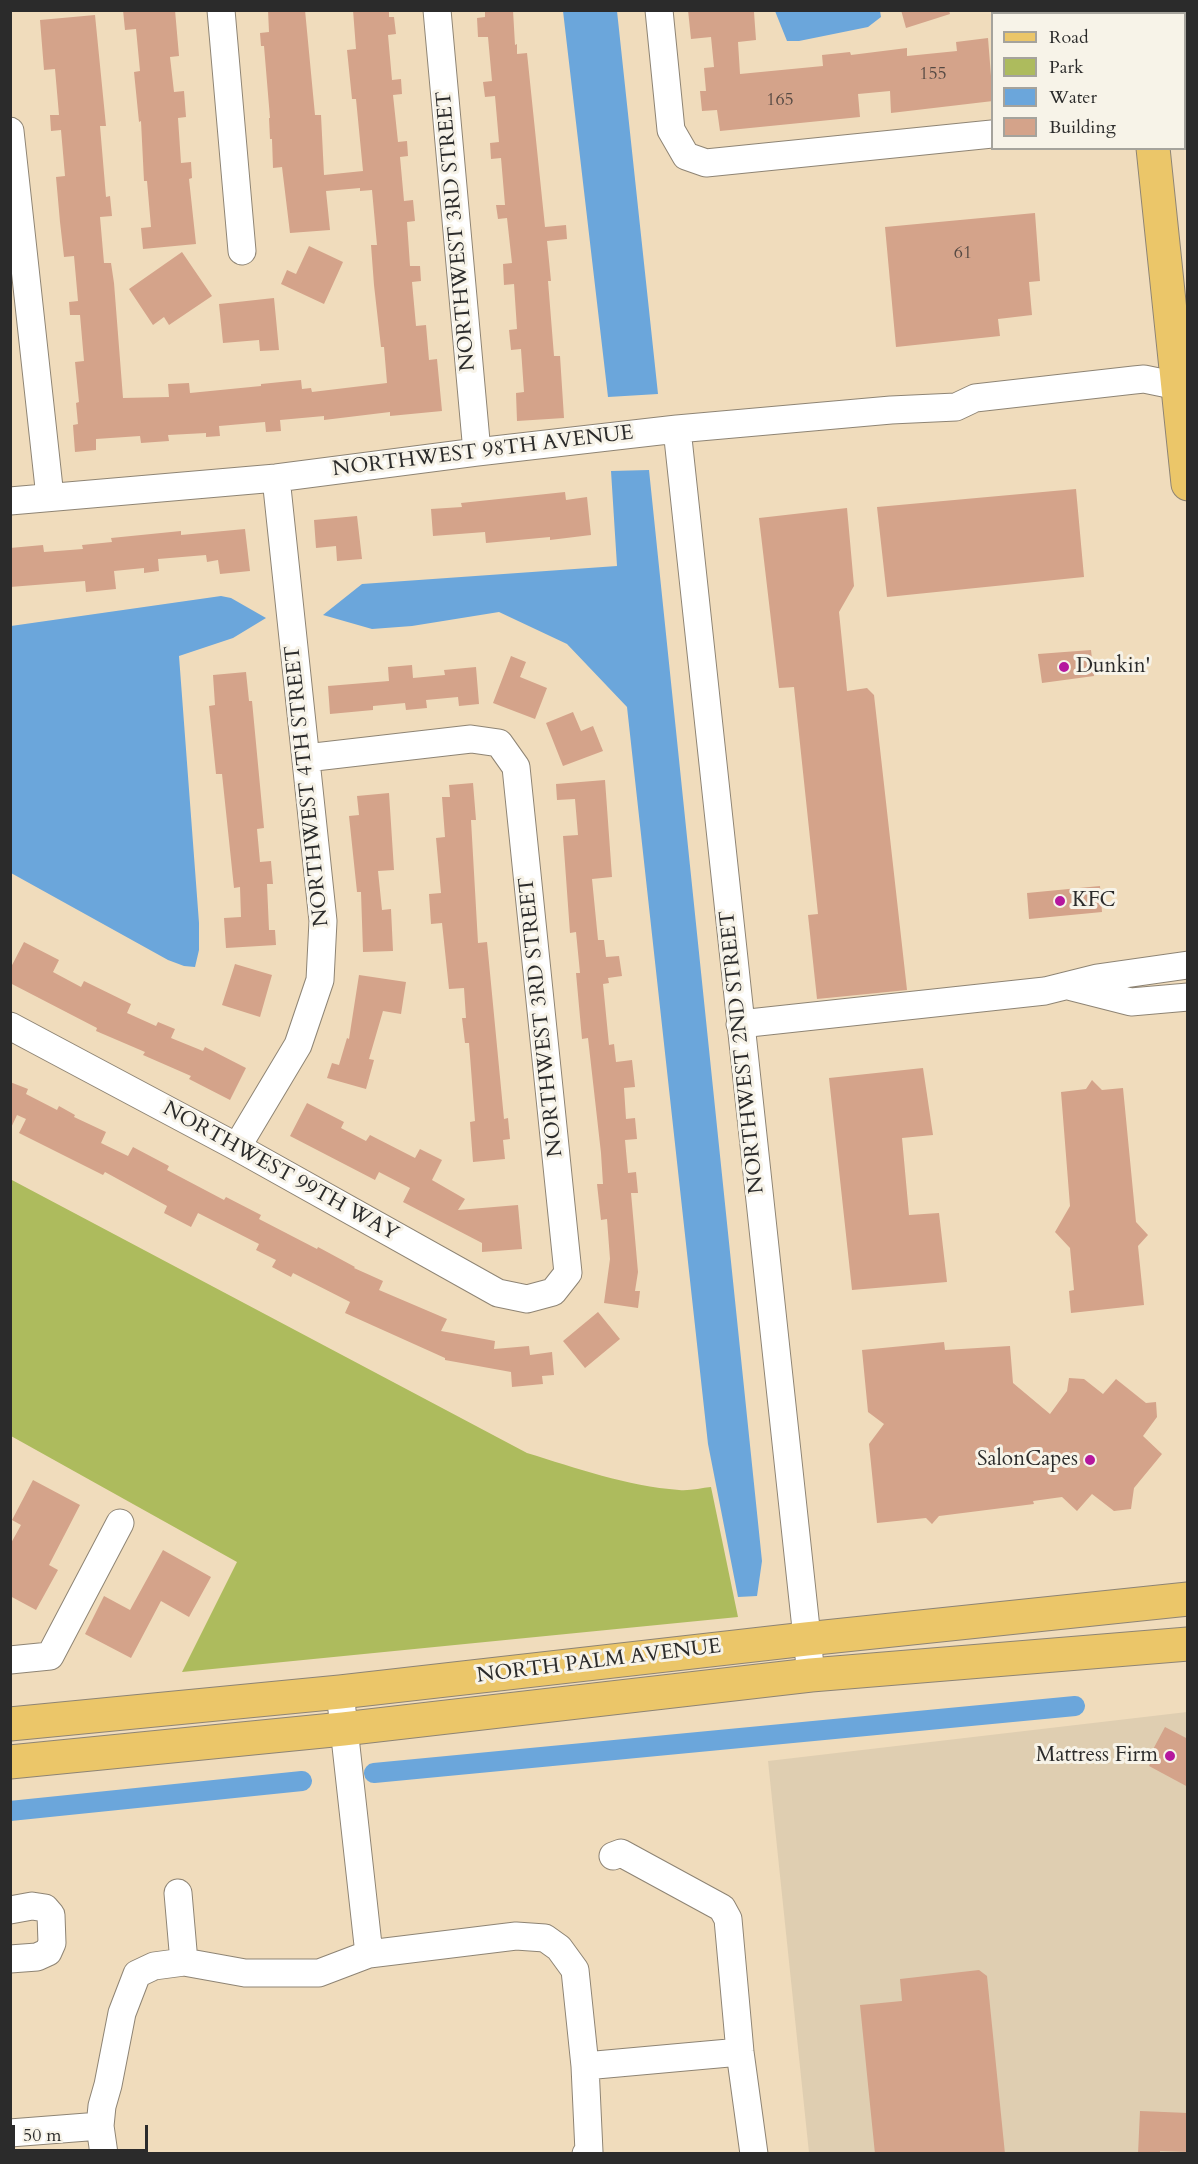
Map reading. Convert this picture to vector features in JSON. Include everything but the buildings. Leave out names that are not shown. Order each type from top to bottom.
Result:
[{"type":"main road","points":[[1153,150],[1182,395],[1188,484]]},
{"type":"main road","points":[[1154,150],[1178,218],[1188,299]]},
{"type":"main road","name":"NORTH PALM AVENUE","points":[[10,1724],[340,1692],[806,1639],[1188,1599]]},
{"type":"main road","name":"NORTH PALM AVENUE","points":[[10,1762],[344,1729],[811,1675],[1188,1644]]},
{"type":"street","points":[[221,10],[242,251]]},
{"type":"street","name":"NORTHWEST 3RD STREET","points":[[437,10],[477,452]]},
{"type":"street","points":[[658,10],[671,130],[686,156],[706,163],[991,134]]},
{"type":"street","points":[[10,131],[50,497]]},
{"type":"street","name":"NORTHWEST 98TH AVENUE","points":[[10,501],[276,478],[677,429],[891,410],[956,407],[975,398],[1144,379],[1182,395]]},
{"type":"street","name":"NORTHWEST 2ND STREET","points":[[677,429],[811,1675]]},
{"type":"street","name":"NORTHWEST 4TH STREET","points":[[237,1147],[298,1045],[320,980],[324,921],[276,478]]},
{"type":"street","name":"NORTHWEST 3RD STREET","points":[[306,758],[471,739],[499,743],[516,767],[568,1273],[553,1292]]},
{"type":"street","points":[[740,1024],[1045,991],[1097,978],[1188,965]]},
{"type":"street","points":[[1068,986],[1131,1002],[1188,997]]},
{"type":"street","name":"NORTHWEST 99TH WAY","points":[[10,1026],[237,1147],[498,1293],[527,1299],[553,1292]]},
{"type":"street","points":[[10,1660],[50,1656],[120,1523]]},
{"type":"street","points":[[340,1692],[369,1954]]},
{"type":"street","points":[[613,1856],[621,1853],[722,1908],[728,1919],[740,2052],[754,2154]]},
{"type":"street","points":[[178,1893],[184,1962]]},
{"type":"street","points":[[10,1910],[32,1906],[45,1908],[51,1915],[51,1943],[48,1952],[37,1958],[10,1959]]},
{"type":"street","points":[[104,2154],[100,2126],[122,2013],[137,1974],[154,1966],[184,1962],[245,1972],[319,1973],[369,1954],[516,1936],[545,1938],[560,1948],[575,1970],[585,2066],[587,2153]]},
{"type":"street","points":[[585,2066],[740,2052]]},
{"type":"street","points":[[10,2133],[100,2126]]},
{"type":"shaded area","points":[[1187,1712],[1187,2153],[809,2153],[768,1761]]},
{"type":"green space","points":[[10,1179],[527,1453],[640,1485],[683,1490],[711,1487],[738,1617],[182,1672],[237,1562],[11,1436]]},
{"type":"water","points":[[563,11],[617,11],[658,394],[608,397]]},
{"type":"water","points":[[775,11],[880,11],[881,17],[868,27],[799,41],[787,41]]},
{"type":"water","points":[[649,470],[762,1561],[757,1596],[738,1597],[708,1444],[627,707],[567,644],[499,612],[412,626],[372,629],[323,615],[362,584],[617,566],[611,471]]},
{"type":"water","points":[[221,596],[231,598],[266,618],[233,638],[179,656],[199,923],[199,950],[195,967],[168,960],[11,873],[11,626]]},
{"type":"waterway","points":[[374,1773],[1075,1706]]},
{"type":"waterway","points":[[10,1811],[302,1781]]},
{"type":"place","name":"Dunkin'","points":[[1064,667]]},
{"type":"place","name":"KFC","points":[[1060,901]]},
{"type":"place","name":"SalonCapes","points":[[1090,1460]]},
{"type":"place","name":"Mattress Firm","points":[[1170,1756]]}]
